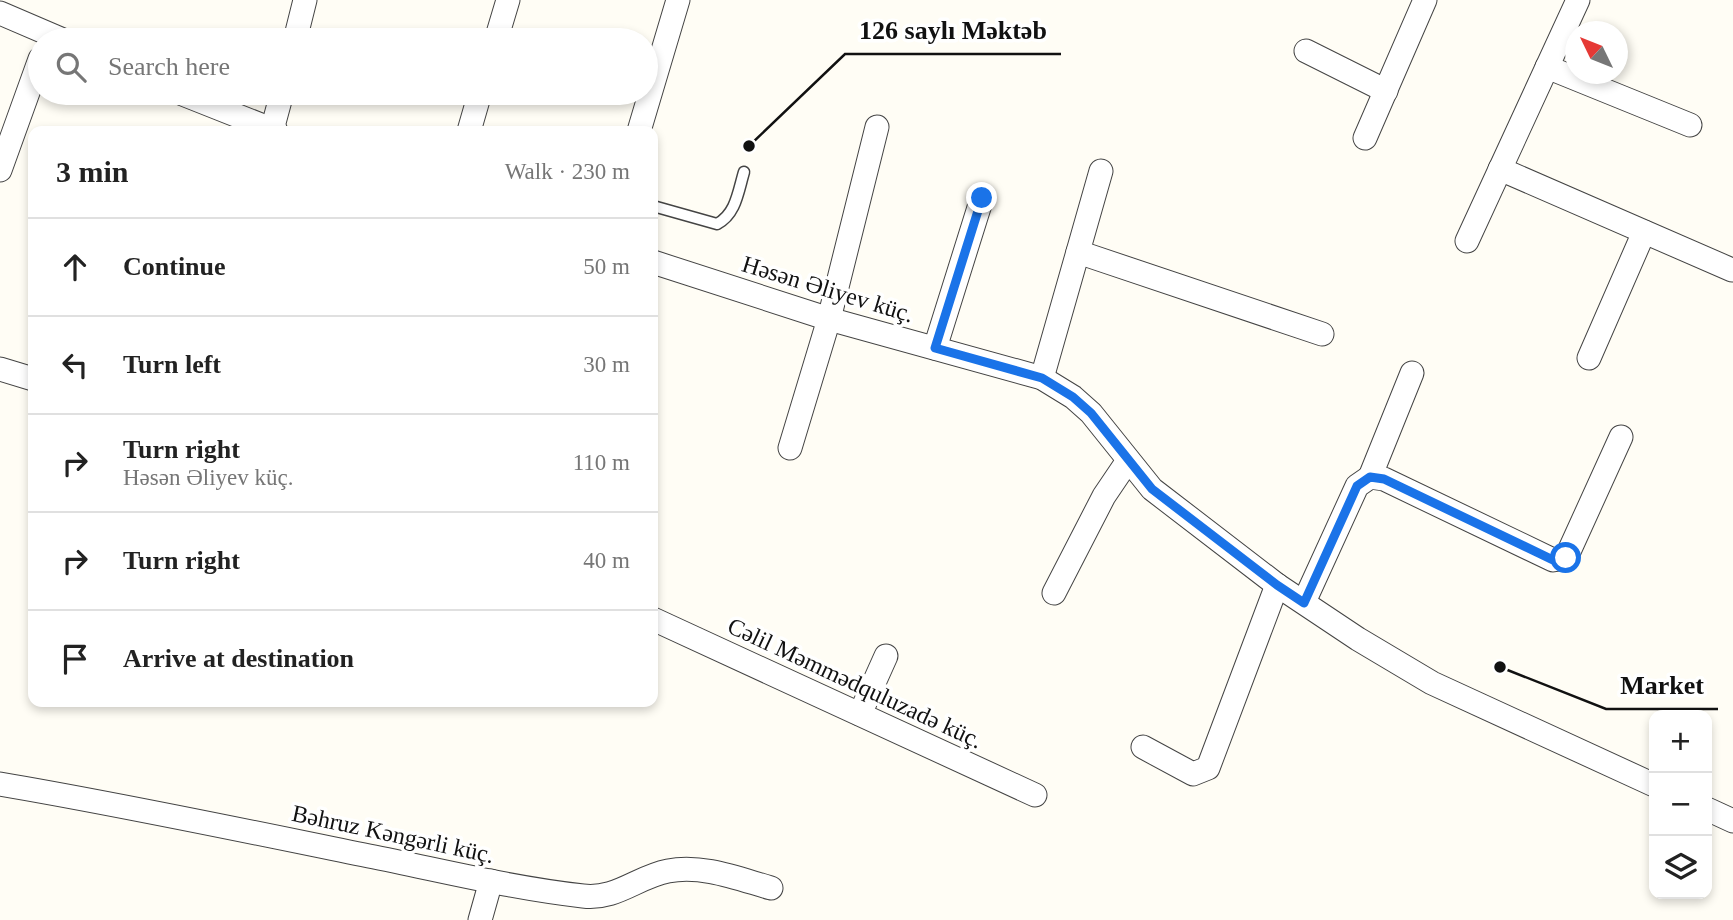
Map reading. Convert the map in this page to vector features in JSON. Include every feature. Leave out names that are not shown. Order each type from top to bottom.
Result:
[{"type":"street","points":[[298,28],[306,0]]},
{"type":"street","points":[[500,28],[508,0]]},
{"type":"street","points":[[658,67],[678,0]]},
{"type":"street","points":[[1365,138],[1425,0]]},
{"type":"street","points":[[1467,240],[1578,0]]},
{"type":"street","points":[[10,10],[38,28]]},
{"type":"street","points":[[1306,51],[1386,91]]},
{"type":"street","points":[[1547,67],[1690,125]]},
{"type":"street","points":[[0,170],[28,92]]},
{"type":"street","points":[[210,105],[262,126]]},
{"type":"street","points":[[275,126],[279,105]]},
{"type":"street","points":[[470,126],[477,105]]},
{"type":"street","points":[[640,126],[647,105]]},
{"type":"street","points":[[790,448],[829,319],[877,127]]},
{"type":"street","points":[[1500,169],[1732,270]]},
{"type":"street","points":[[1042,378],[1101,171]]},
{"type":"street","points":[[935,348],[982,198]]},
{"type":"street","points":[[1589,358],[1644,232]]},
{"type":"street","points":[[1078,251],[1322,334]]},
{"type":"street","name":"Həsən Əliyev küç.","points":[[658,264],[829,319],[1042,378],[1073,397],[1091,413],[1127,462],[1152,489],[1277,585],[1358,639],[1432,683],[1649,783]]},
{"type":"street","points":[[0,369],[28,377]]},
{"type":"street","points":[[1304,603],[1357,486],[1370,477],[1412,373]]},
{"type":"street","points":[[1370,477],[1384,479],[1553,560],[1566,558],[1621,437]]},
{"type":"street","points":[[1054,593],[1104,496],[1127,462]]},
{"type":"street","points":[[1143,747],[1193,774],[1208,768],[1277,585]]},
{"type":"street","name":"Cəlil Məmmədquluzadə küç.","points":[[658,622],[1035,795]]},
{"type":"street","points":[[860,714],[886,656]]},
{"type":"street","name":"Bəhruz Kəngərli küç.","points":[[0,784],[118,804],[491,881],[586,897],[613,895],[650,875],[671,870],[710,871],[771,888]]},
{"type":"street","points":[[1712,811],[1733,821]]},
{"type":"street","points":[[480,920],[491,881]]},
{"type":"lane","points":[[658,207],[717,224],[727,218],[733,208],[744,172]]},
{"type":"place","name":"126 saylı Məktəb","points":[[749,146]]},
{"type":"place","name":"Market","points":[[1500,667]]},
{"type":"route","points":[[982,198],[935,348],[1042,378],[1073,397],[1091,413],[1127,462],[1152,489],[1304,603],[1357,486],[1370,477],[1384,479],[1553,560],[1566,558]]}]
